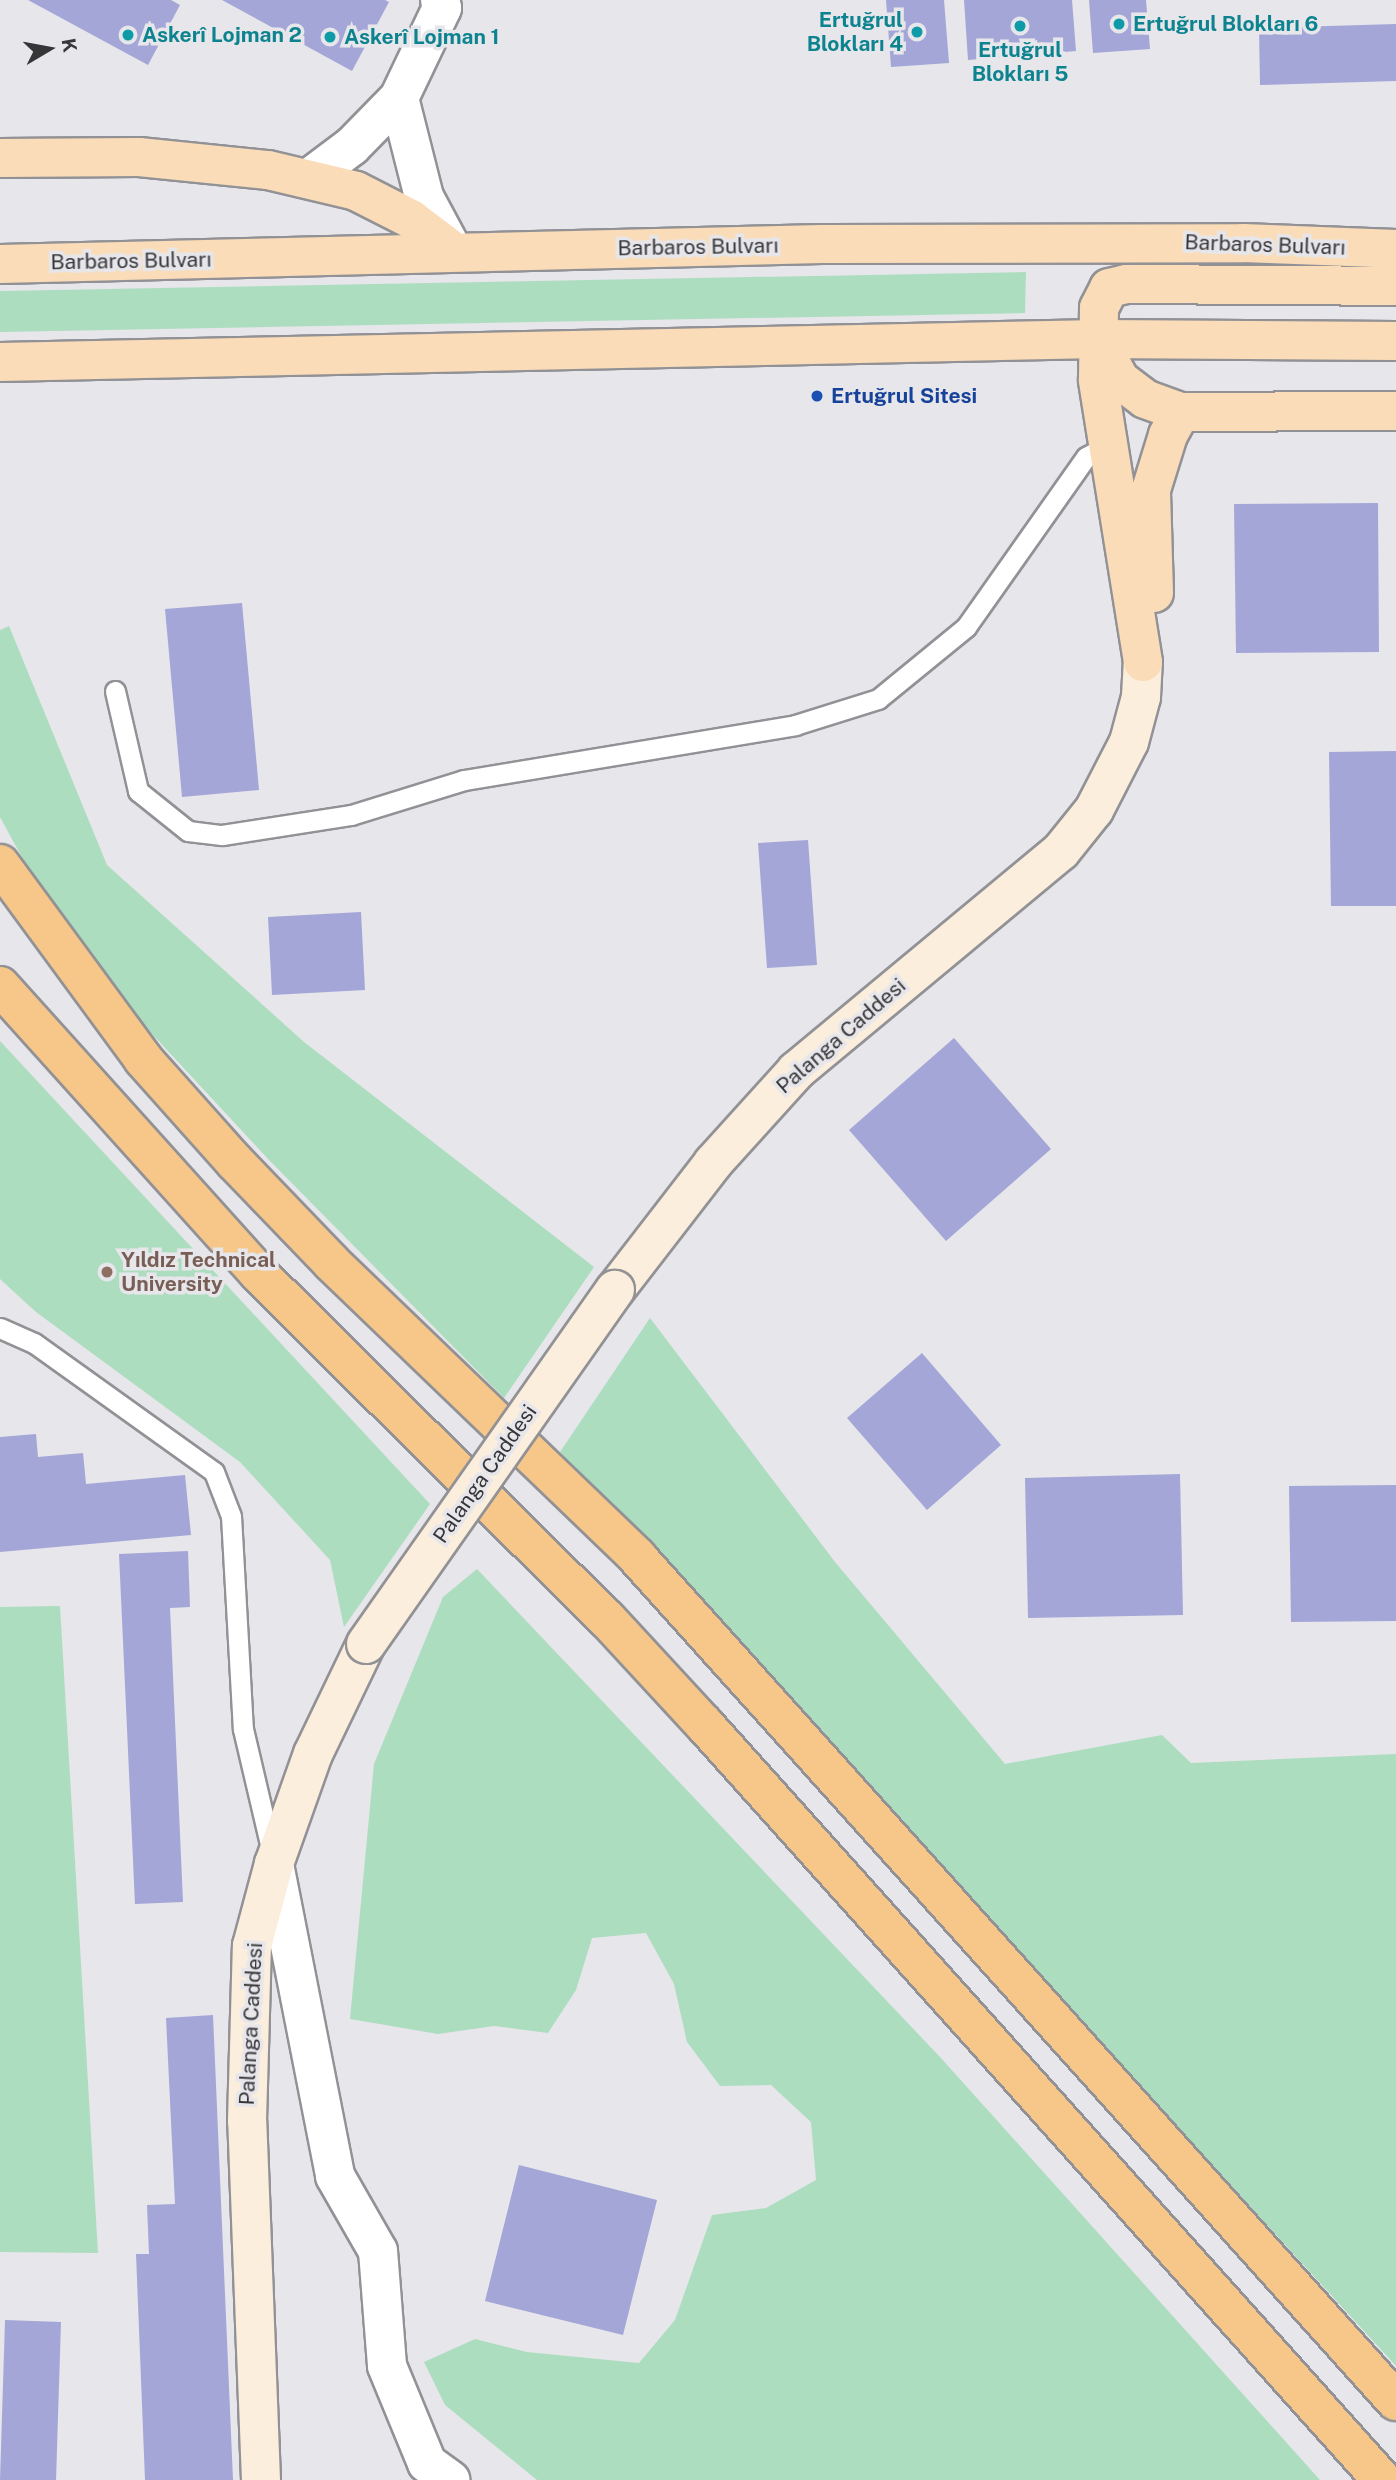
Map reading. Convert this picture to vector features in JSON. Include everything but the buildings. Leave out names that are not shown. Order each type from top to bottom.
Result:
[{"type":"highway","points":[[0,864],[143,1059],[234,1161],[332,1263],[636,1557],[1396,2401]]},
{"type":"highway","points":[[0,986],[259,1274],[607,1619],[1376,2473]]},
{"type":"main road","points":[[0,158],[192,160],[308,179],[356,191],[411,219],[453,251]]},
{"type":"main road","name":"Barbaros Bulvarı","points":[[0,264],[453,251],[1046,242],[1396,249]]},
{"type":"main road","points":[[1143,662],[1105,447],[1098,380],[1099,308],[1109,288],[1126,284],[1396,286]]},
{"type":"main road","points":[[1098,339],[1120,380],[1144,399],[1181,412],[1396,411]]},
{"type":"main road","points":[[0,362],[1098,339],[1396,341]]},
{"type":"main road","points":[[1143,662],[1154,613],[1151,490],[1168,435],[1181,412]]},
{"type":"main road","name":"Palanga Caddesi","points":[[261,2480],[247,2121],[252,1946],[274,1864],[332,1708],[366,1644],[615,1290],[713,1163],[796,1071],[1061,850],[1094,810],[1129,742],[1141,697],[1143,662]]},
{"type":"street","points":[[308,179],[352,146],[399,98],[442,8],[440,0]]},
{"type":"street","points":[[399,98],[424,197],[453,251]]},
{"type":"street","points":[[274,1864],[335,2176],[378,2251],[387,2366],[427,2463],[450,2480]]},
{"type":"lane","points":[[115,691],[138,791],[188,831],[222,835],[351,815],[464,780],[794,725],[878,699],[966,627],[1086,457],[1105,447]]},
{"type":"lane","points":[[0,1328],[34,1343],[214,1472],[231,1516],[243,1729],[274,1864]]},
{"type":"green space","points":[[1026,272],[1025,313],[0,332],[0,291]]},
{"type":"green space","points":[[9,626],[107,865],[304,1042],[594,1267],[504,1398],[269,1160],[141,1022],[25,863],[0,817],[0,630]]},
{"type":"green space","points":[[0,1041],[430,1504],[344,1627],[330,1560],[240,1462],[36,1312],[0,1279]]},
{"type":"green space","points":[[650,1318],[835,1562],[1005,1764],[1162,1735],[1191,1763],[1396,1754],[1396,2366],[560,1452]]},
{"type":"green space","points":[[477,1569],[940,2057],[1320,2480],[537,2480],[445,2405],[424,2362],[475,2339],[527,2352],[639,2363],[675,2320],[712,2215],[766,2208],[816,2180],[811,2122],[771,2085],[720,2086],[687,2042],[674,1984],[646,1933],[592,1938],[576,1990],[548,2033],[494,2026],[438,2034],[350,2019],[374,1764],[443,1597]]},
{"type":"green space","points":[[60,1606],[98,2253],[0,2252],[0,1607]]},
{"type":"place","name":"Ertuğrul Blokları 6","points":[[1119,24]]},
{"type":"place","name":"Ertuğrul Blokları 5","points":[[1020,26]]},
{"type":"place","name":"Ertuğrul Blokları 4","points":[[917,32]]},
{"type":"place","name":"Askerî Lojman 2","points":[[128,35]]},
{"type":"place","name":"Askerî Lojman 1","points":[[330,37]]},
{"type":"place","name":"Ertuğrul Sitesi","points":[[817,396]]},
{"type":"place","name":"Yıldız Technical University","points":[[107,1272]]}]
